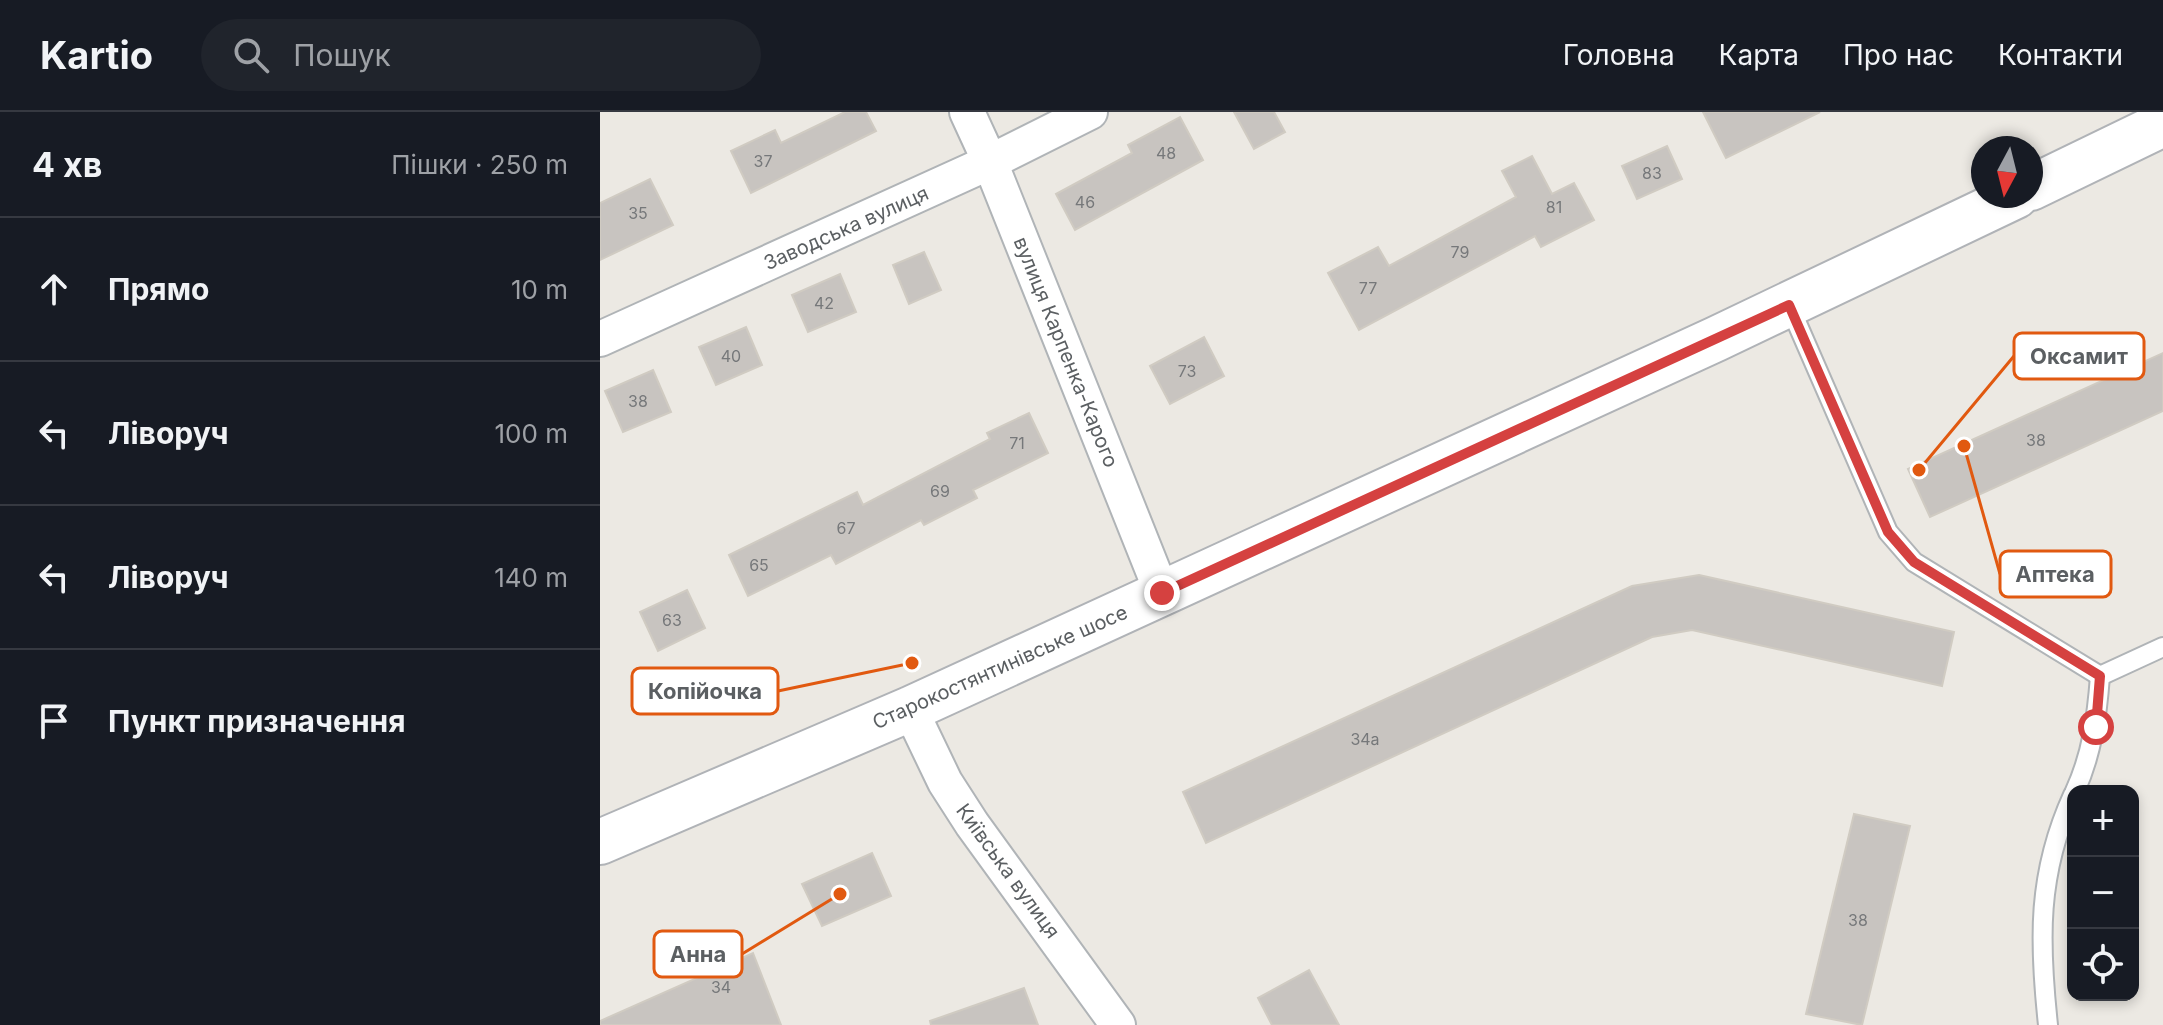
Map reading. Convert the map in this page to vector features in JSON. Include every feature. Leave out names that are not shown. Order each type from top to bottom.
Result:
[{"type":"main road","points":[[2043,182],[2163,124]]},
{"type":"main road","name":"Старокостянтинівське шосе","points":[[600,842],[910,709],[1789,305],[1991,208]]},
{"type":"street","name":"вулиця Карпенка-Карого","points":[[967,112],[990,162],[1162,593]]},
{"type":"street","name":"Заводська вулиця","points":[[600,339],[990,162],[1090,112]]},
{"type":"street","name":"Київська вулиця","points":[[910,709],[945,782],[972,824],[1118,1025]]},
{"type":"lane","points":[[1789,305],[1888,532],[1914,562],[2100,676]]},
{"type":"lane","points":[[2100,676],[2163,647]]},
{"type":"lane","points":[[2078,785],[2096,727],[2100,676]]},
{"type":"lane","points":[[2048,1025],[2041,921],[2047,869],[2067,809]]},
{"type":"building","points":[[845,112],[866,112],[876,131],[751,193],[731,151],[775,130],[781,143]]},
{"type":"building","points":[[1234,112],[1274,112],[1285,132],[1254,149]]},
{"type":"building","points":[[1703,112],[1820,112],[1726,158]]},
{"type":"building","points":[[1180,117],[1203,160],[1075,230],[1056,194],[1132,153],[1128,145]]},
{"type":"building","points":[[1667,146],[1682,179],[1637,199],[1622,166]]},
{"type":"building","points":[[1532,156],[1552,194],[1574,183],[1594,220],[1541,247],[1535,236],[1359,330],[1328,273],[1378,247],[1389,266],[1516,197],[1502,171]]},
{"type":"building","points":[[650,179],[673,225],[600,260],[600,203]]},
{"type":"building","points":[[924,252],[941,290],[909,304],[893,265]]},
{"type":"building","points":[[840,274],[856,312],[808,332],[792,295]]},
{"type":"building","points":[[746,327],[762,365],[716,385],[699,347]]},
{"type":"building","points":[[1204,337],[1224,376],[1170,404],[1150,366]]},
{"type":"building","points":[[2163,353],[2163,411],[1930,517],[1908,469]]},
{"type":"building","points":[[653,370],[671,412],[623,432],[605,391]]},
{"type":"building","points":[[1029,413],[1048,453],[973,490],[977,498],[924,525],[921,520],[836,564],[831,555],[748,596],[729,555],[857,492],[863,505],[990,439],[987,433]]},
{"type":"building","points":[[1699,575],[1954,632],[1942,686],[1692,630],[1652,637],[1206,843],[1183,792],[1632,586]]},
{"type":"building","points":[[687,590],[705,628],[658,651],[640,612]]},
{"type":"building","points":[[1854,814],[1910,826],[1862,1025],[1806,1014]]},
{"type":"building","points":[[872,853],[891,896],[822,926],[802,884]]},
{"type":"building","points":[[753,953],[781,1025],[600,1025],[600,1021]]},
{"type":"building","points":[[1309,970],[1339,1025],[1272,1025],[1258,998]]},
{"type":"building","points":[[1024,988],[1038,1025],[931,1025],[930,1021]]},
{"type":"place","name":"Аптека","points":[[1964,446]]},
{"type":"place","name":"Оксамит","points":[[1919,470]]},
{"type":"place","name":"Копійочка","points":[[912,663]]},
{"type":"place","name":"Анна","points":[[840,894]]},
{"type":"route","points":[[1162,593],[1789,305],[1888,532],[1914,562],[2100,676],[2096,727]]}]
